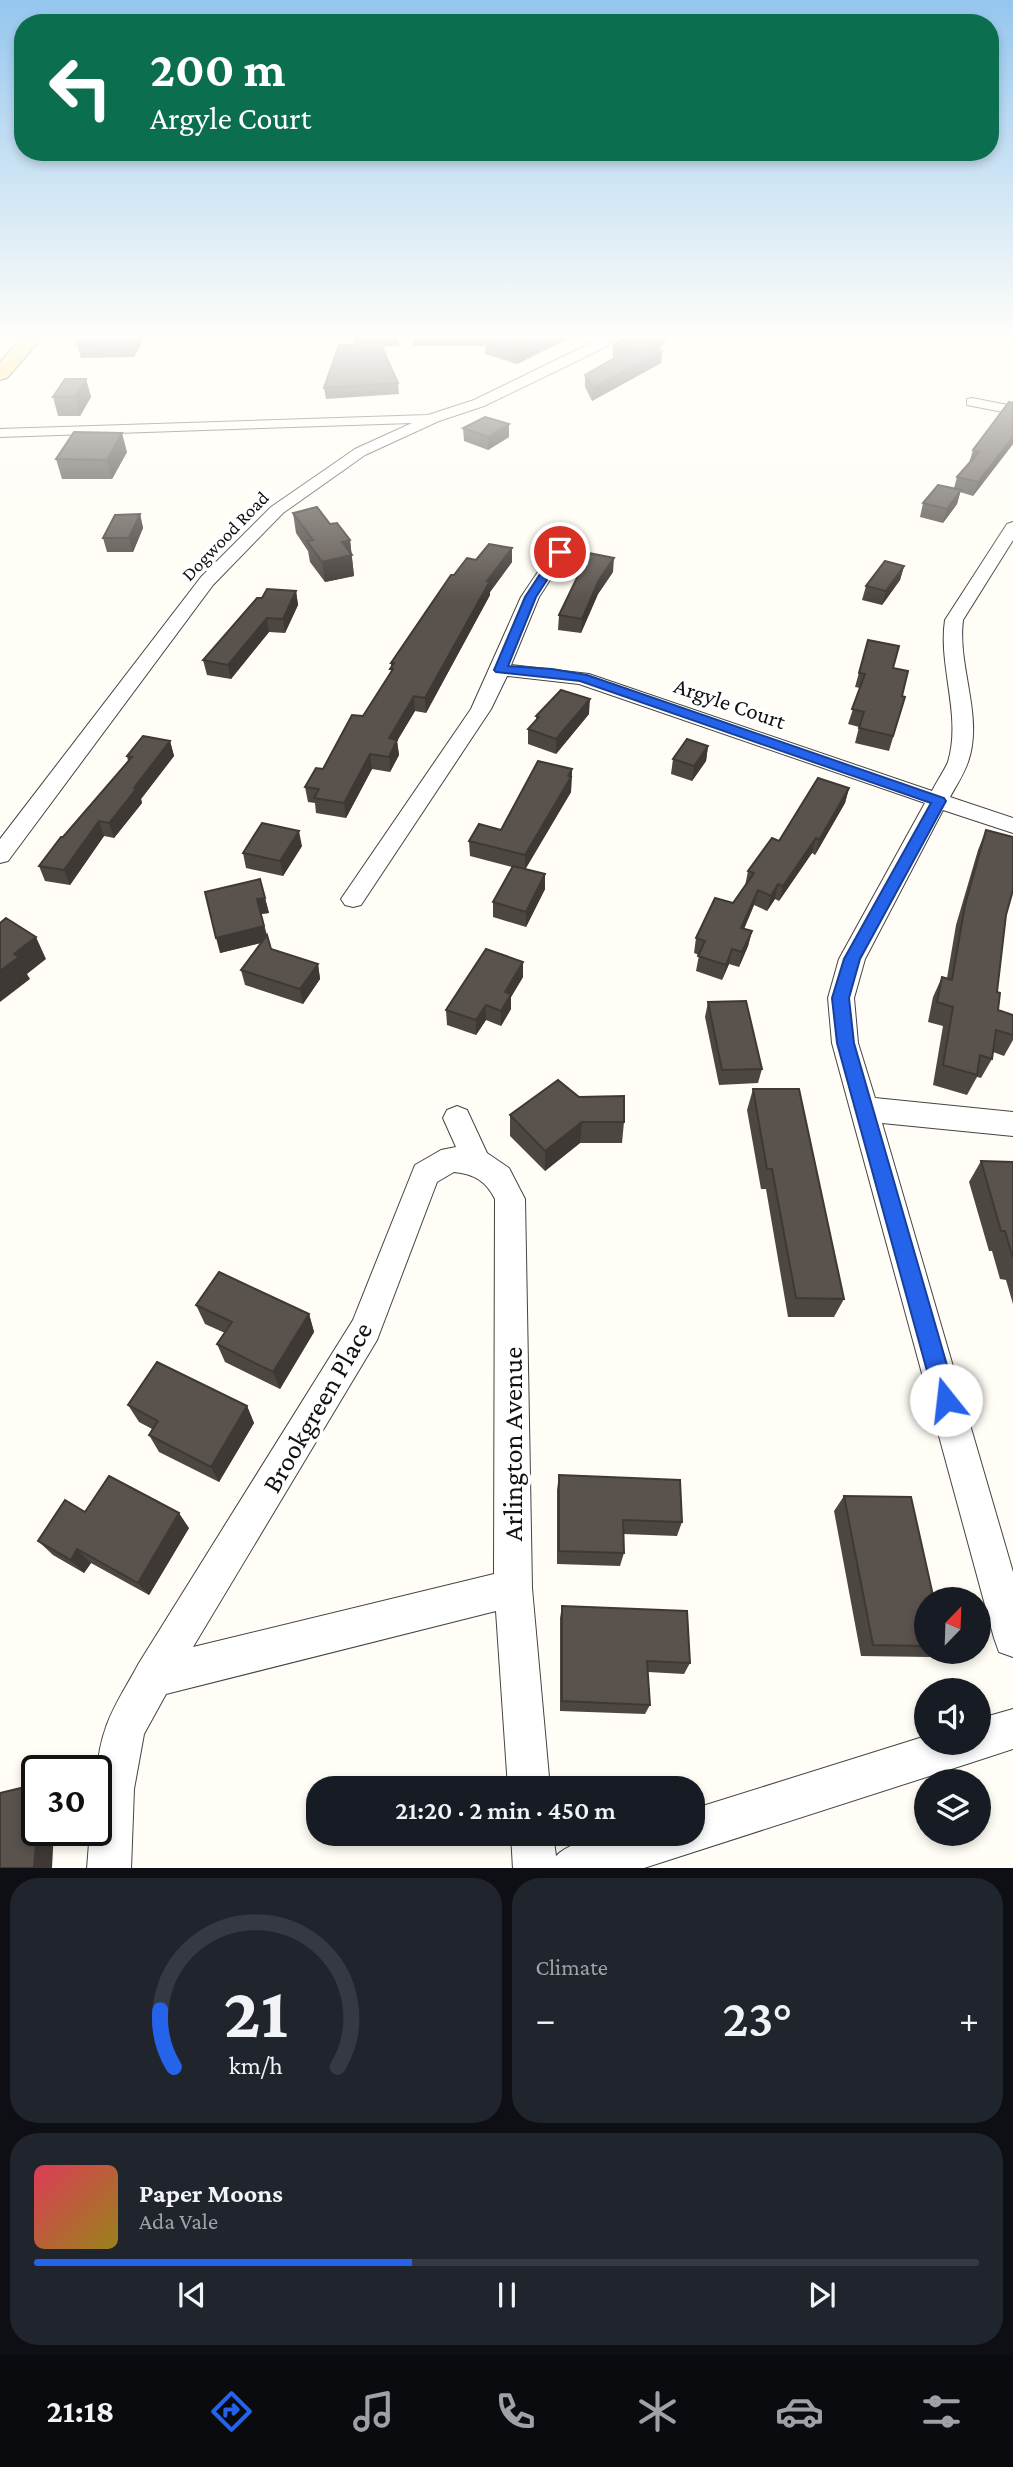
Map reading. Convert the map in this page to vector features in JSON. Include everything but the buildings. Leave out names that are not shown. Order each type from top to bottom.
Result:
[{"type":"street","points":[[0,433],[216,425]]},
{"type":"street","points":[[320,425],[335,428],[350,436],[356,442],[355,456]]},
{"type":"street","name":"Dogwood Road","points":[[0,855],[207,581],[277,510],[355,456],[419,425]]},
{"type":"street","points":[[1013,527],[954,620],[952,635],[963,722],[958,762],[852,959],[841,998],[845,1043],[1013,1638]]},
{"type":"street","points":[[352,899],[481,709],[530,597],[560,552]]},
{"type":"street","name":"Argyle Court","points":[[500,670],[582,678],[1013,826]]},
{"type":"street","points":[[864,1109],[1013,1124]]},
{"type":"street","name":"Arlington Avenue","points":[[457,1118],[477,1162],[499,1177],[510,1199],[513,1588],[527,1776]]},
{"type":"street","name":"Brookgreen Place","points":[[110,1868],[113,1789],[125,1729],[153,1677],[366,1329],[425,1174],[451,1158],[477,1162]]},
{"type":"street","points":[[153,1677],[513,1588]]},
{"type":"street","points":[[991,1736],[1013,1729]]},
{"type":"street","points":[[705,1826],[932,1755]]},
{"type":"street","points":[[533,1846],[535,1868]]},
{"type":"street","points":[[572,1868],[643,1846]]},
{"type":"route","points":[[560,552],[530,597],[500,670],[582,678],[939,801],[852,959],[841,998],[845,1043],[946,1400]]}]
